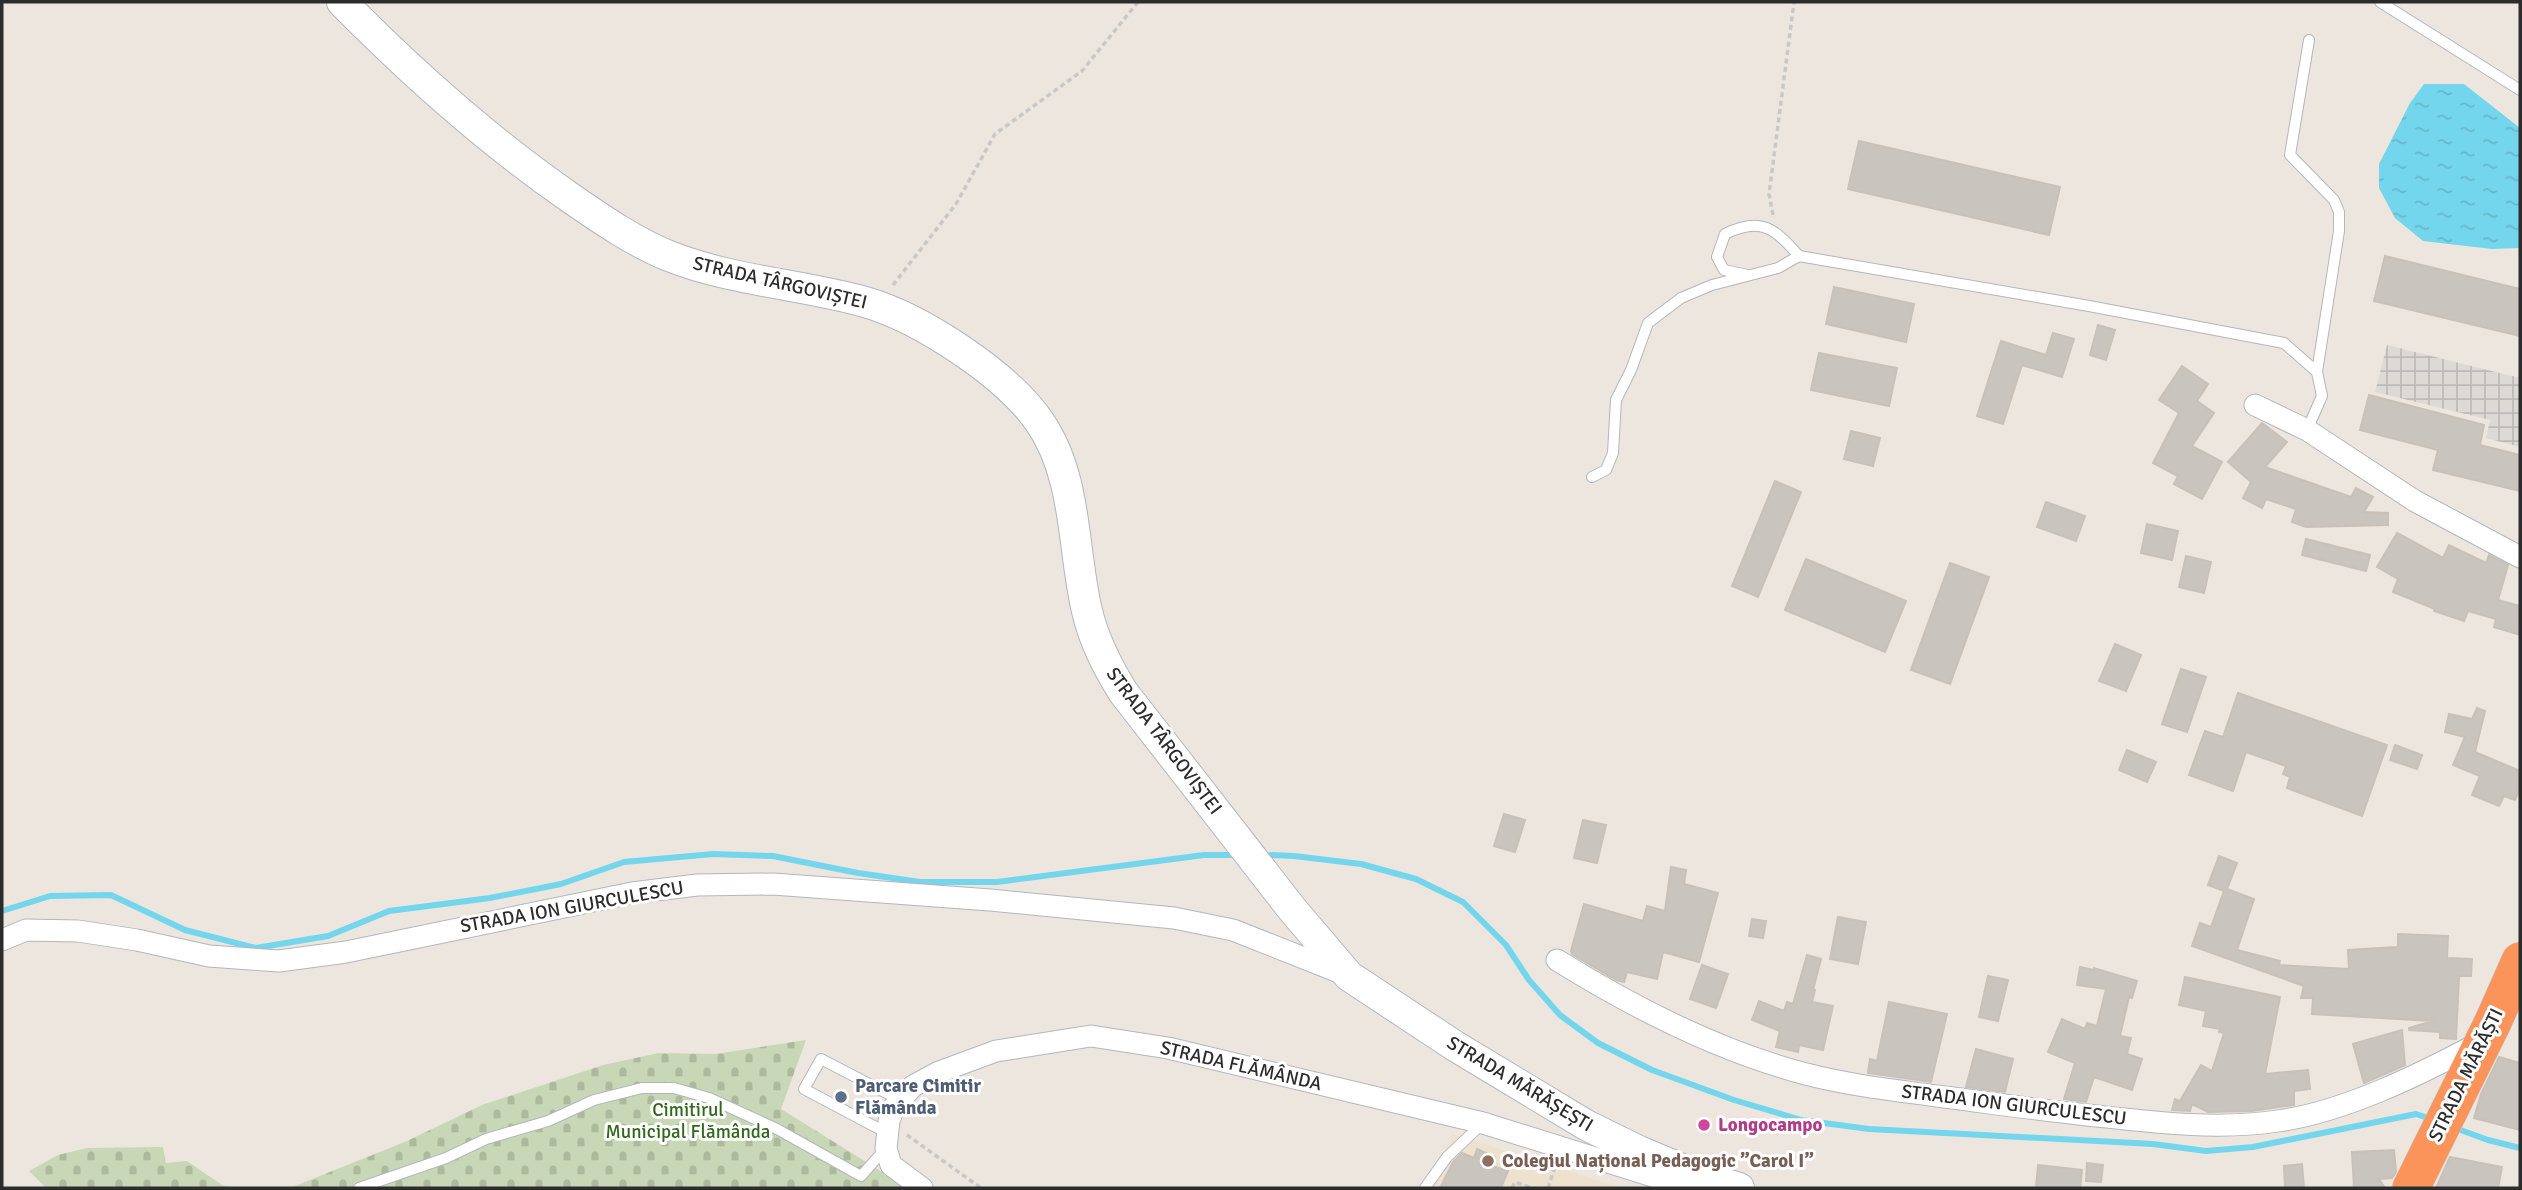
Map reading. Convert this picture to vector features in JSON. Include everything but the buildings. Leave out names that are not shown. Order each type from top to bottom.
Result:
[{"type":"highway","name":"STRADA MĂRĂȘTI","points":[[2411,1188],[2493,1023],[2520,961]]},
{"type":"main road","name":"STRADA TÂRGOVIȘTEI","points":[[342,2],[460,114],[532,171],[602,219],[667,256],[719,272],[877,306],[916,322],[971,357],[1002,381],[1039,421],[1055,452],[1070,499],[1086,610],[1101,656],[1123,692],[1292,909],[1349,976]]},
{"type":"main road","name":"STRADA MĂRĂȘEȘTI","points":[[1349,976],[1455,1046],[1586,1125],[1664,1162],[1739,1188]]},
{"type":"street","points":[[2255,405],[2307,430],[2415,501],[2520,557]]},
{"type":"street","name":"STRADA ION GIURCULESCU","points":[[2,940],[26,930],[78,931],[137,940],[209,956],[279,961],[346,952],[632,893],[697,885],[773,884],[990,900],[1174,918],[1233,930],[1349,976]]},
{"type":"street","name":"STRADA ION GIURCULESCU","points":[[1557,960],[1609,992],[1654,1015],[1754,1057],[1807,1074],[1897,1090],[2051,1111],[2190,1125],[2279,1121],[2342,1106],[2458,1055],[2482,1041]]},
{"type":"street","name":"STRADA FLĂMÂNDA","points":[[887,1134],[900,1100],[913,1086],[939,1072],[996,1051],[1091,1036],[1168,1048],[1483,1123],[1691,1188]]},
{"type":"street","points":[[887,1134],[891,1165],[922,1188]]},
{"type":"lane","points":[[2381,2],[2520,90]]},
{"type":"lane","points":[[2307,430],[2322,396],[2318,372],[2339,231],[2339,212],[2334,200],[2290,155],[2309,40]]},
{"type":"lane","points":[[1751,276],[1724,270],[1717,257],[1725,234],[1737,228],[1758,226],[1776,231],[1799,256],[2284,343],[2318,372]]},
{"type":"lane","points":[[1592,477],[1606,470],[1613,453],[1616,400],[1648,323],[1681,298],[1712,285],[1778,268],[1799,256]]},
{"type":"lane","points":[[359,1188],[446,1157],[486,1139],[548,1121],[594,1100],[642,1088],[674,1088],[709,1098],[777,1129],[861,1177],[887,1134],[804,1089],[821,1059],[900,1100]]},
{"type":"lane","points":[[1425,1188],[1447,1157],[1483,1123]]},
{"type":"path","points":[[877,306],[956,204],[995,134],[1082,71],[1138,2]]},
{"type":"path","points":[[1776,231],[1769,194],[1794,2]]},
{"type":"path","points":[[887,1134],[981,1188]]},
{"type":"path","points":[[1512,1188],[1515,1182],[1532,1188]]},
{"type":"shaded area","points":[[2387,345],[2520,378],[2520,447],[2486,438],[2490,420],[2375,392]]},
{"type":"shaded area","name":"Colegiul Național Pedagogic ”Carol I”","points":[[1453,1134],[1622,1188],[1423,1188]]},
{"type":"green space","name":"Cimitirul Municipal Flămânda","points":[[806,1040],[781,1109],[908,1188],[290,1188],[407,1141],[482,1105],[603,1065],[659,1053],[715,1054]]},
{"type":"green space","points":[[163,1147],[166,1163],[187,1161],[222,1185],[234,1188],[46,1188],[29,1171],[58,1155],[87,1148]]},
{"type":"water","points":[[2424,84],[2464,84],[2520,128],[2520,248],[2492,249],[2423,241],[2395,218],[2379,188],[2379,164],[2410,103]]},
{"type":"waterway","points":[[2,911],[50,896],[111,895],[185,930],[256,948],[328,936],[389,911],[490,898],[561,884],[624,862],[713,854],[773,856],[920,882],[997,882],[1204,855],[1230,855]]},
{"type":"waterway","points":[[1271,855],[1361,864],[1416,879],[1463,902],[1506,945],[1529,980],[1560,1015],[1598,1043],[1652,1070],[1734,1100],[1801,1120],[1869,1129],[2153,1144],[2206,1151],[2253,1147],[2416,1114],[2431,1119]]},
{"type":"waterway","points":[[2455,1128],[2520,1148]]},
{"type":"place","name":"Parcare Cimitir Flămânda","points":[[841,1097]]},
{"type":"place","name":"Longocampo","points":[[1704,1125]]},
{"type":"place","name":"Colegiul Național Pedagogic ”Carol I”","points":[[1488,1161]]}]
